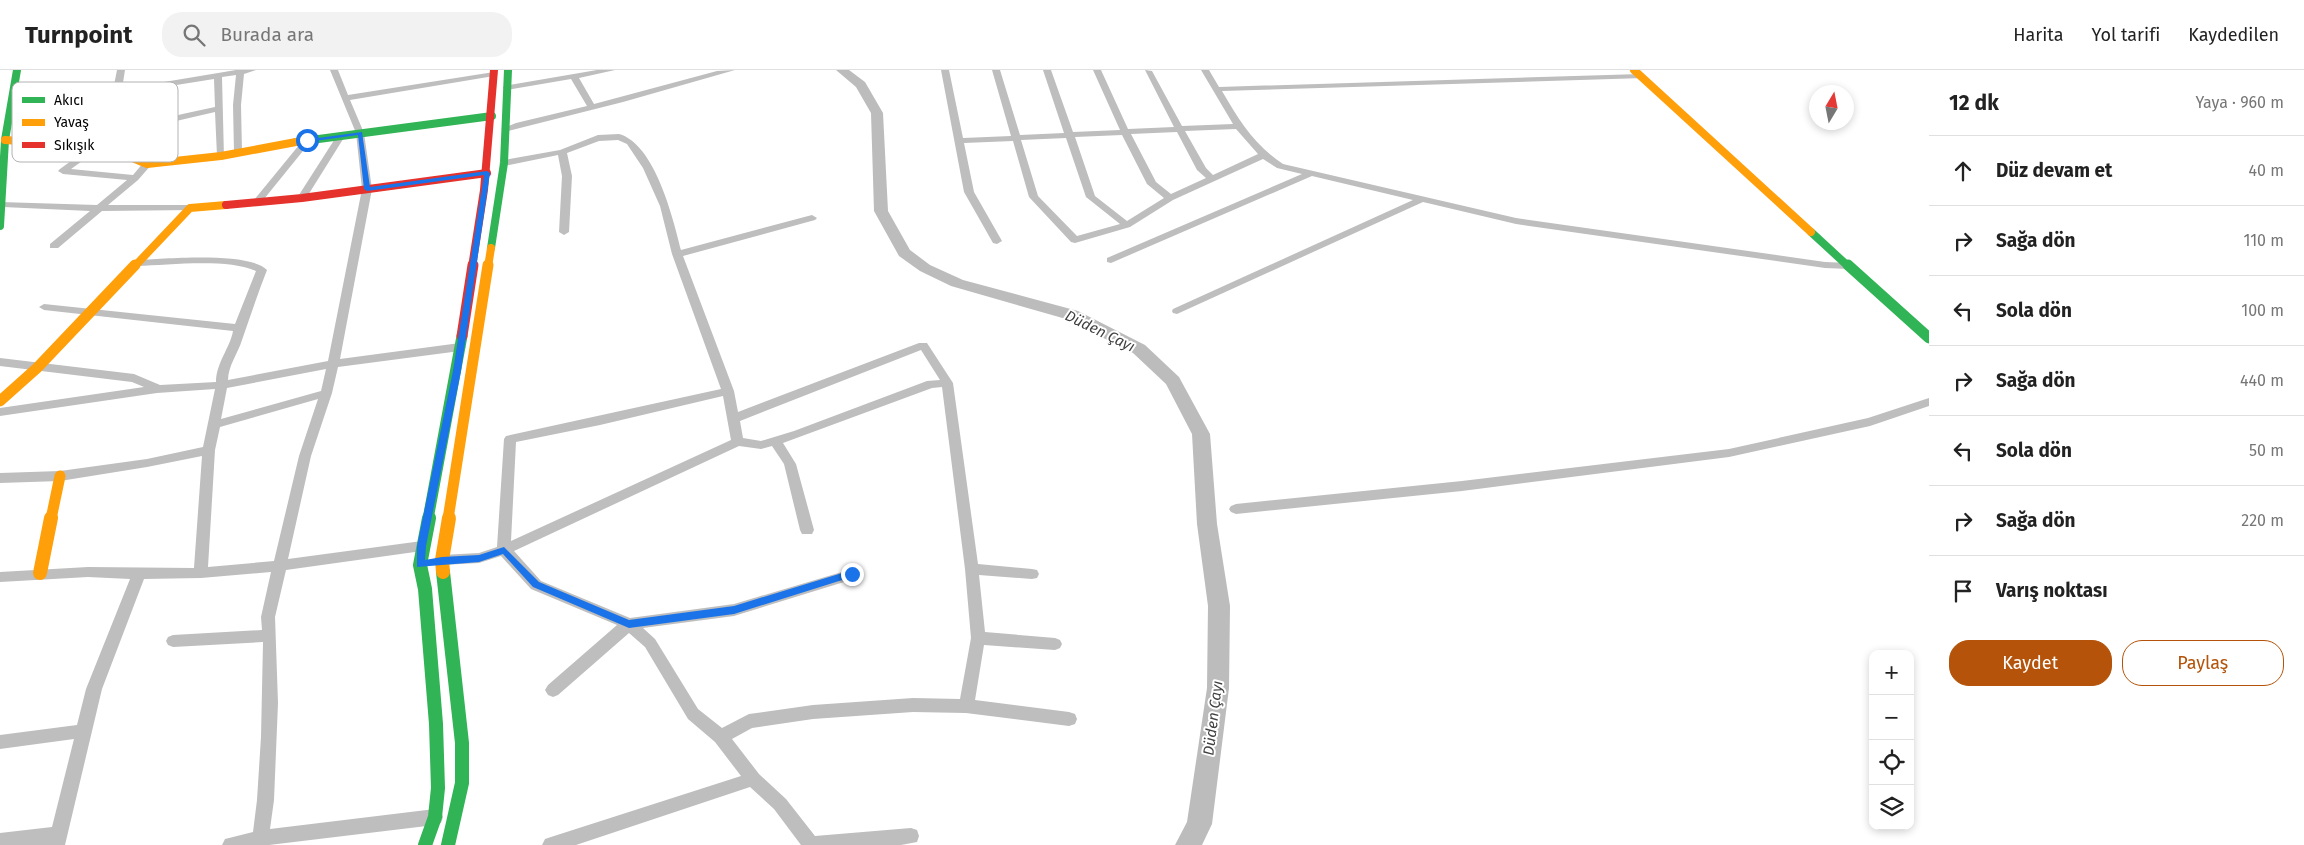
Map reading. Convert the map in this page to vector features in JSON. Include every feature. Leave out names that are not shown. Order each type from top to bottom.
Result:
[{"type":"street","points":[[178,82],[252,70]]},
{"type":"street","points":[[259,842],[264,824],[270,636],[268,617],[278,566],[305,456],[326,393],[333,364],[367,189],[360,133],[334,70]]},
{"type":"street","points":[[448,845],[462,783],[462,743],[442,560],[504,163],[508,70]]},
{"type":"street","points":[[493,90],[611,70]]},
{"type":"street","points":[[685,70],[693,78]]},
{"type":"street","points":[[505,129],[543,117],[731,70]]},
{"type":"street","points":[[945,70],[969,192],[998,241]]},
{"type":"street","points":[[996,70],[1034,197],[1075,240],[1127,225],[1170,198],[1262,156]]},
{"type":"street","points":[[1047,70],[1091,197],[1127,225]]},
{"type":"street","points":[[1096,70],[1152,184],[1170,198]]},
{"type":"street","points":[[1205,70],[1218,89],[1237,126],[1262,156],[1280,166],[1516,221],[1825,265],[1849,266]]},
{"type":"street","points":[[238,152],[237,105],[240,71]]},
{"type":"street","points":[[346,98],[494,72],[487,173],[460,348],[420,565],[425,589],[436,724],[438,788],[435,817],[425,845]]},
{"type":"street","points":[[1148,72],[1202,170],[1213,179]]},
{"type":"street","points":[[1218,89],[1637,73],[1849,266],[1927,332]]},
{"type":"street","points":[[218,76],[221,156]]},
{"type":"street","points":[[574,77],[591,106]]},
{"type":"street","points":[[0,226],[3,204],[5,140],[12,102]]},
{"type":"street","points":[[178,118],[219,109]]},
{"type":"street","points":[[178,161],[221,156],[307,140],[492,116]]},
{"type":"street","points":[[960,141],[1237,126]]},
{"type":"street","points":[[302,198],[341,136]]},
{"type":"street","points":[[504,163],[562,152],[603,138],[619,137],[630,142],[648,168],[665,206],[677,254],[728,391],[738,442]]},
{"type":"street","points":[[5,140],[12,140]]},
{"type":"street","points":[[258,202],[307,140]]},
{"type":"street","points":[[562,152],[567,176],[564,232]]},
{"type":"street","points":[[75,162],[63,171],[135,178]]},
{"type":"street","points":[[142,162],[147,164],[166,162]]},
{"type":"street","points":[[54,246],[135,178],[147,164]]},
{"type":"street","points":[[3,204],[97,208],[190,208],[302,198],[487,173]]},
{"type":"street","points":[[1110,260],[1309,174]]},
{"type":"street","points":[[1177,311],[1422,199]]},
{"type":"street","points":[[0,401],[37,368],[190,208]]},
{"type":"street","points":[[677,254],[812,218]]},
{"type":"street","points":[[137,263],[219,262],[256,265],[262,270],[239,328],[237,339],[222,373],[222,385],[209,450],[201,573]]},
{"type":"street","points":[[44,306],[239,328]]},
{"type":"street","points":[[733,419],[923,345],[947,383],[972,569],[978,638],[966,706]]},
{"type":"street","points":[[0,412],[157,388],[222,385],[333,364],[460,348]]},
{"type":"street","points":[[0,362],[37,368],[134,378],[157,388]]},
{"type":"street","points":[[420,565],[442,560],[479,558],[504,550],[738,442],[761,445],[931,384],[947,383]]},
{"type":"street","points":[[728,391],[600,421],[510,438],[504,550],[536,584],[629,624],[650,643],[693,714],[720,737],[752,778],[780,804],[811,845],[911,836]]},
{"type":"street","points":[[213,425],[326,393]]},
{"type":"street","points":[[1236,509],[1462,486],[1729,453],[1870,422],[1929,402]]},
{"type":"street","points":[[775,441],[790,464],[807,530]]},
{"type":"street","points":[[0,478],[60,476],[147,463],[209,450]]},
{"type":"street","points":[[40,573],[60,476]]},
{"type":"street","points":[[0,577],[40,573],[88,572],[139,574],[201,573],[278,566],[422,546]]},
{"type":"street","points":[[972,569],[1032,574]]},
{"type":"street","points":[[0,841],[58,840],[94,689],[139,574]]},
{"type":"street","points":[[554,690],[629,624],[734,610],[852,574]]},
{"type":"street","points":[[173,642],[270,636]]},
{"type":"street","points":[[978,638],[1055,644]]},
{"type":"street","points":[[720,737],[749,721],[813,712],[913,705],[966,706],[1069,719]]},
{"type":"street","points":[[0,742],[84,731]]},
{"type":"street","points":[[551,845],[752,778]]},
{"type":"street","points":[[231,845],[435,817]]},
{"type":"waterway","name":"Düden Çayı","points":[[842,70],[861,85],[877,113],[881,211],[904,253],[925,268],[957,283],[1072,315],[1139,349],[1173,381],[1201,434],[1207,524],[1219,606],[1218,688],[1199,824],[1188,845]]},
{"type":"traffic: fast","points":[[15,82],[17,70]]},
{"type":"traffic: fast","points":[[491,248],[504,163],[508,70]]},
{"type":"traffic: fast","points":[[0,226],[5,140],[12,99]]},
{"type":"traffic: fast","points":[[296,142],[492,116]]},
{"type":"traffic: fast","points":[[1811,232],[1929,338]]},
{"type":"traffic: fast","points":[[425,845],[435,817],[438,788],[436,724],[425,589],[420,565],[462,336]]},
{"type":"traffic: fast","points":[[443,572],[462,743],[462,783],[448,845]]},
{"type":"traffic: slow","points":[[1634,70],[1811,232]]},
{"type":"traffic: slow","points":[[5,140],[12,140]]},
{"type":"traffic: slow","points":[[178,161],[221,156],[296,142]]},
{"type":"traffic: slow","points":[[142,162],[147,164],[166,162]]},
{"type":"traffic: slow","points":[[0,401],[37,368],[190,208],[226,205]]},
{"type":"traffic: slow","points":[[443,572],[442,560],[491,248]]},
{"type":"traffic: slow","points":[[40,573],[60,476]]},
{"type":"traffic: jam","points":[[462,336],[484,190],[494,70]]},
{"type":"traffic: jam","points":[[226,205],[302,198],[487,173]]},
{"type":"route","points":[[307,140],[360,133],[367,189],[487,173],[457,371],[422,546],[420,565],[442,560],[479,558],[504,550],[536,584],[629,624],[734,610],[852,574]]}]
